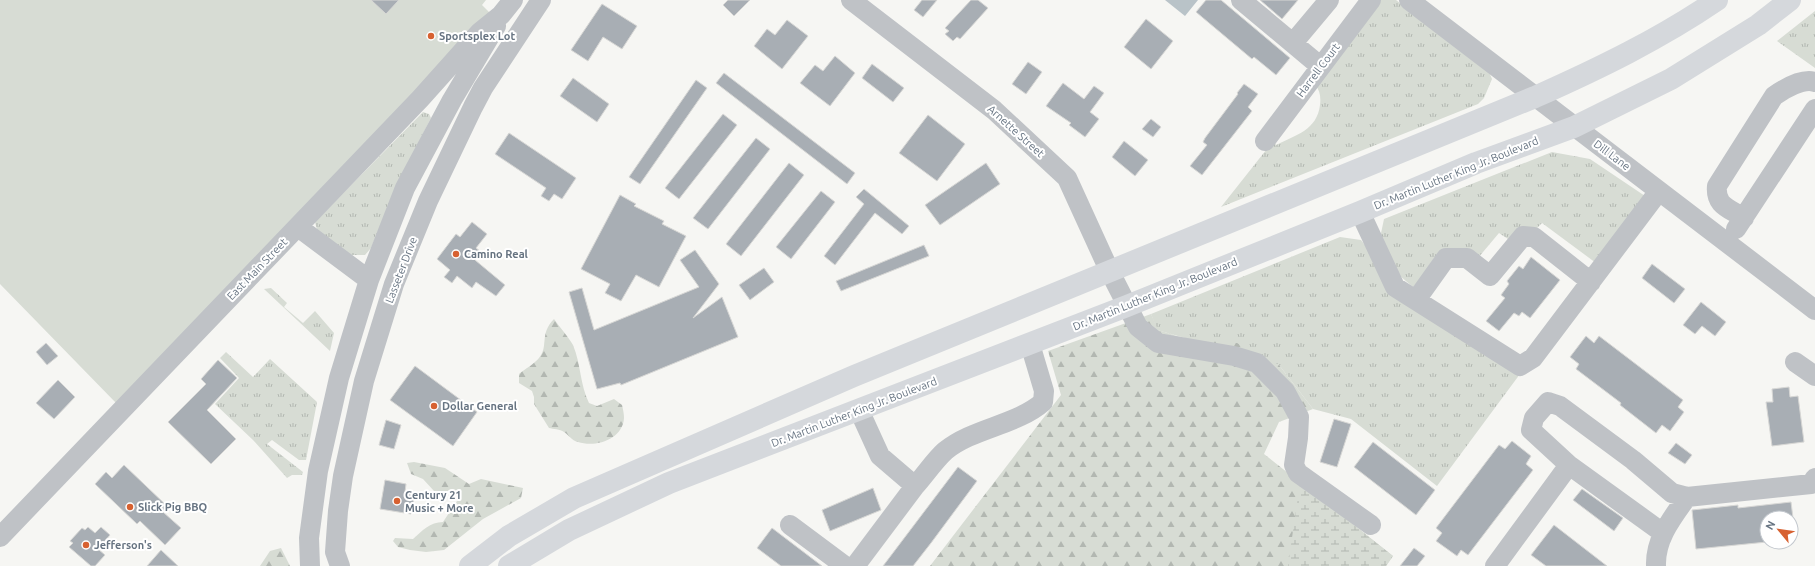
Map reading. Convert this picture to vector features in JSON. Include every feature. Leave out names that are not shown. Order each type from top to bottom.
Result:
[{"type":"main road","points":[[470,566],[509,536],[574,498],[854,376],[1109,270],[1535,97],[1608,64],[1685,22],[1717,0]]},
{"type":"main road","name":"Dr. Martin Luther King Jr. Boulevard","points":[[509,566],[569,530],[669,483],[1127,306],[1360,212],[1476,163],[1574,127],[1671,79],[1758,26],[1790,0]]},
{"type":"street","name":"Lasseter Drive","points":[[340,566],[334,552],[343,476],[367,374],[394,284],[428,201],[483,88],[541,0]]},
{"type":"street","name":"Arnette Street","points":[[851,0],[994,110],[1067,178],[1109,270],[1138,327],[1158,343],[1234,356],[1258,363],[1285,391],[1299,417],[1298,438],[1294,464],[1298,473],[1371,526]]},
{"type":"street","points":[[1241,0],[1320,66]]},
{"type":"street","points":[[1293,43],[1329,0]]},
{"type":"street","name":"Harrell Court","points":[[1265,141],[1371,0]]},
{"type":"street","name":"Dill Lane","points":[[1409,0],[1815,310]]},
{"type":"street","points":[[310,566],[309,538],[318,471],[339,378],[369,280],[405,188],[464,80],[507,8]]},
{"type":"street","name":"East Main Street","points":[[0,537],[408,112],[480,32],[507,8]]},
{"type":"street","points":[[464,80],[483,88]]},
{"type":"street","points":[[408,112],[435,98],[464,80]]},
{"type":"street","points":[[1744,218],[1718,202],[1716,196],[1717,186],[1774,96],[1806,81],[1815,82]]},
{"type":"street","points":[[1726,242],[1744,218],[1815,109]]},
{"type":"street","points":[[1360,212],[1395,287],[1520,366],[1533,358],[1659,191]]},
{"type":"street","points":[[298,227],[369,280]]},
{"type":"street","points":[[1416,300],[1446,258],[1467,258],[1490,276],[1522,236],[1534,237],[1591,282]]},
{"type":"street","points":[[855,566],[915,486],[945,451],[976,434],[1032,411],[1043,402],[1044,391],[1030,344]]},
{"type":"street","points":[[1795,362],[1815,376]]},
{"type":"street","points":[[1663,533],[1569,465],[1530,430],[1534,418],[1548,402],[1560,406],[1634,460],[1672,493],[1687,497],[1811,484],[1815,478]]},
{"type":"street","points":[[859,410],[880,456],[915,486]]},
{"type":"street","points":[[1495,566],[1569,465]]},
{"type":"street","points":[[1656,566],[1655,554],[1663,533],[1687,497]]},
{"type":"street","points":[[790,524],[845,566]]},
{"type":"green space","points":[[0,0],[486,0],[482,5],[490,13],[117,404],[0,284]]},
{"type":"green space","points":[[1378,0],[1396,0],[1489,72],[1492,79],[1484,98],[1478,104],[1221,207],[1274,140],[1276,145],[1298,135],[1315,120],[1320,105],[1320,99],[1319,92],[1315,84]]},
{"type":"green space","points":[[1815,11],[1815,68],[1777,41]]},
{"type":"green space","points":[[423,112],[429,114],[431,118],[395,190],[371,248],[365,255],[351,255],[317,230],[315,222]]},
{"type":"green space","points":[[1552,152],[1590,159],[1645,196],[1596,263],[1542,223],[1535,230],[1508,239],[1499,233],[1478,258],[1439,252],[1413,287],[1400,276],[1380,238],[1384,219]]},
{"type":"green space","points":[[1340,237],[1361,240],[1368,249],[1390,291],[1520,374],[1437,486],[1351,419],[1313,409],[1279,365],[1157,330],[1151,314]]},
{"type":"green space","points":[[271,288],[287,303],[284,307],[303,323],[315,311],[334,333],[330,351],[264,289]]},
{"type":"green space","points":[[1151,314],[1158,330],[1186,339],[1237,343],[1279,365],[1313,409],[1279,422],[1264,454],[1393,556],[1386,566],[930,566],[1061,395],[1048,351]]},
{"type":"green space","points":[[554,319],[569,338],[576,352],[584,389],[589,403],[597,406],[614,399],[622,405],[624,418],[619,431],[614,436],[600,443],[585,444],[578,442],[562,431],[549,428],[534,404],[532,391],[519,383],[519,374],[535,362],[542,353],[545,335],[549,324]]},
{"type":"green space","points":[[226,352],[253,377],[270,359],[317,402],[306,460],[299,460],[272,440],[267,444],[303,472],[302,475],[292,475],[287,478],[253,440],[215,404],[239,378],[220,358]]},
{"type":"green space","points":[[414,462],[445,468],[469,484],[481,479],[523,488],[521,498],[483,519],[444,550],[426,552],[398,547],[393,541],[395,538],[413,539],[430,525],[443,522],[461,495],[456,491],[434,491],[423,479],[411,474],[407,463]]},
{"type":"green space","points":[[1300,482],[1393,556],[1386,566],[1288,566]]},
{"type":"green space","points":[[281,548],[290,566],[260,566],[270,551]]},
{"type":"shaded area","points":[[1165,0],[1198,0],[1185,16]]},
{"type":"building","points":[[371,0],[399,0],[386,14]]},
{"type":"building","points":[[728,0],[750,0],[734,16],[723,5]]},
{"type":"building","points":[[922,0],[937,0],[923,17],[914,10]]},
{"type":"building","points":[[971,0],[978,0],[988,8],[960,39],[957,37],[953,41],[945,34],[949,31],[945,28]]},
{"type":"building","points":[[1206,0],[1221,0],[1290,58],[1276,75],[1254,57],[1252,59],[1196,12]]},
{"type":"building","points":[[1260,0],[1298,0],[1282,19]]},
{"type":"building","points":[[602,4],[637,26],[622,49],[603,37],[588,61],[571,50]]},
{"type":"building","points":[[1146,19],[1173,41],[1151,69],[1124,47]]},
{"type":"building","points":[[787,20],[808,36],[782,69],[754,46],[767,29],[775,35]]},
{"type":"building","points":[[835,56],[855,73],[830,106],[800,83],[815,65],[823,71]]},
{"type":"building","points":[[1028,62],[1042,72],[1026,94],[1012,84]]},
{"type":"building","points":[[872,64],[904,88],[893,102],[862,78]]},
{"type":"building","points":[[724,73],[855,173],[847,184],[716,83]]},
{"type":"building","points":[[573,78],[609,104],[597,122],[560,96]]},
{"type":"building","points":[[696,80],[707,88],[640,184],[629,177]]},
{"type":"building","points":[[1063,83],[1084,99],[1094,86],[1104,93],[1090,112],[1099,119],[1085,137],[1069,125],[1071,123],[1046,106]]},
{"type":"building","points":[[1244,84],[1258,94],[1248,107],[1252,111],[1202,175],[1190,166],[1207,145],[1203,142],[1205,138]]},
{"type":"building","points":[[723,114],[737,125],[679,199],[665,188]]},
{"type":"building","points":[[928,115],[965,144],[937,181],[899,153]]},
{"type":"building","points":[[1151,119],[1161,127],[1153,137],[1142,129]]},
{"type":"building","points":[[509,133],[576,178],[562,199],[554,194],[549,201],[541,196],[546,188],[495,154]]},
{"type":"building","points":[[756,138],[770,149],[708,229],[693,218]]},
{"type":"building","points":[[1124,141],[1148,160],[1135,176],[1112,157]]},
{"type":"building","points":[[789,163],[804,175],[741,256],[726,244]]},
{"type":"building","points":[[986,163],[1000,184],[940,225],[925,205]]},
{"type":"building","points":[[864,189],[909,226],[902,234],[875,213],[835,265],[824,256],[864,204],[856,197]]},
{"type":"building","points":[[821,191],[835,202],[791,259],[776,247]]},
{"type":"building","points":[[620,195],[636,204],[634,206],[664,221],[662,224],[686,236],[659,287],[636,275],[621,301],[605,293],[610,284],[581,269]]},
{"type":"building","name":"Camino Real","points":[[472,222],[487,234],[476,248],[481,252],[475,260],[505,285],[496,296],[476,282],[472,288],[457,276],[452,283],[444,277],[450,270],[437,259],[456,234],[460,237]]},
{"type":"building","points":[[924,245],[929,256],[841,291],[836,281]]},
{"type":"building","points":[[695,250],[719,284],[693,318],[722,297],[738,337],[621,385],[620,383],[597,389],[569,292],[582,288],[594,330],[699,287],[680,260]]},
{"type":"building","points":[[1531,257],[1560,280],[1530,318],[1522,312],[1519,316],[1514,313],[1499,331],[1486,321],[1505,298],[1501,295],[1509,284],[1507,281],[1519,266],[1523,269]]},
{"type":"building","points":[[1652,264],[1685,289],[1674,303],[1642,278]]},
{"type":"building","points":[[764,268],[774,282],[750,300],[739,285]]},
{"type":"building","points":[[1701,302],[1726,322],[1715,336],[1702,326],[1695,334],[1683,325]]},
{"type":"building","points":[[1586,336],[1594,343],[1599,336],[1683,400],[1678,407],[1684,412],[1670,431],[1662,425],[1656,433],[1620,405],[1621,403],[1576,369],[1579,364],[1570,357]]},
{"type":"building","points":[[46,343],[58,356],[47,365],[36,352]]},
{"type":"building","points":[[218,360],[237,378],[207,410],[236,439],[211,464],[168,422],[206,384],[201,379]]},
{"type":"building","name":"Dollar General","points":[[415,366],[477,412],[453,446],[390,400]]},
{"type":"building","points":[[58,380],[75,397],[54,419],[36,403]]},
{"type":"building","points":[[1789,387],[1790,397],[1798,396],[1804,442],[1772,446],[1766,402],[1773,402],[1772,389]]},
{"type":"building","points":[[1334,419],[1351,424],[1337,467],[1320,462]]},
{"type":"building","points":[[386,420],[401,425],[394,449],[379,445]]},
{"type":"building","points":[[1512,441],[1531,456],[1526,464],[1533,470],[1468,555],[1461,550],[1457,556],[1436,541],[1442,533],[1436,528],[1499,445],[1505,449]]},
{"type":"building","points":[[1373,442],[1435,490],[1416,515],[1354,467]]},
{"type":"building","points":[[1676,443],[1692,455],[1685,464],[1668,453]]},
{"type":"building","name":"Slick Pig BBQ","points":[[124,465],[168,507],[163,512],[181,528],[165,545],[140,521],[137,524],[95,484],[106,472],[112,478]]},
{"type":"building","points":[[958,467],[977,481],[931,543],[913,566],[883,566]]},
{"type":"building","name":"Century 21 Music + More","points":[[385,480],[406,484],[405,492],[415,493],[411,514],[380,509]]},
{"type":"building","points":[[873,488],[881,510],[830,531],[822,510]]},
{"type":"building","points":[[1582,489],[1623,518],[1614,531],[1573,500]]},
{"type":"building","points":[[1791,502],[1792,510],[1759,510],[1759,543],[1696,549],[1692,510],[1738,505],[1738,508]]},
{"type":"building","points":[[1554,525],[1607,566],[1546,566],[1531,555]]},
{"type":"building","name":"Jefferson's","points":[[88,527],[95,533],[101,527],[110,535],[98,549],[105,555],[95,566],[91,566],[69,547],[73,543],[70,541],[82,528],[85,530]]},
{"type":"building","points":[[772,528],[822,566],[781,566],[757,548]]},
{"type":"building","points":[[1414,548],[1425,556],[1417,566],[1400,566]]},
{"type":"building","points":[[161,550],[178,566],[147,566]]},
{"type":"place","name":"Sportsplex Lot","points":[[431,36]]},
{"type":"place","name":"Camino Real","points":[[456,254]]},
{"type":"place","name":"Dollar General","points":[[434,406]]},
{"type":"place","name":"Century 21 Music + More","points":[[397,501]]},
{"type":"place","name":"Slick Pig BBQ","points":[[130,507]]},
{"type":"place","name":"Jefferson's","points":[[86,545]]}]
